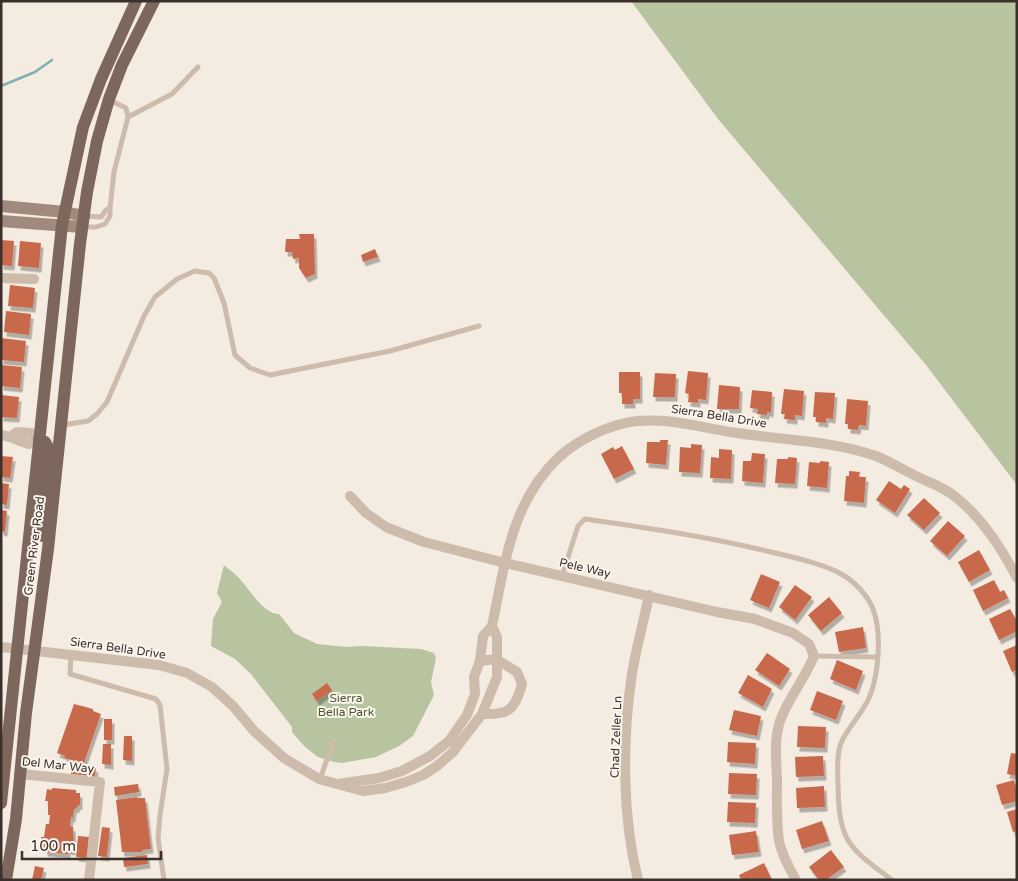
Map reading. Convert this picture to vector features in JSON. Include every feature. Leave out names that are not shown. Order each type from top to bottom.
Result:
[{"type":"main road","name":"Green River Road","points":[[1,803],[62,225],[84,128],[101,79],[136,1]]},
{"type":"main road","name":"Green River Road","points":[[6,880],[16,818],[26,713],[62,425],[83,221],[97,141],[109,100],[122,65],[154,1]]},
{"type":"main road","points":[[1,206],[65,212],[83,221]]},
{"type":"main road","points":[[1,221],[62,225],[83,221]]},
{"type":"main road","points":[[38,440],[45,442],[48,449],[42,514],[46,561]]},
{"type":"street","points":[[1,278],[34,279]]},
{"type":"street","name":"Sierra Bella Drive","points":[[338,784],[379,778],[402,771],[430,756],[449,741],[467,714],[475,694],[474,677],[480,661],[483,636],[492,626],[514,526],[523,503],[536,481],[560,456],[585,439],[610,428],[635,421],[660,420],[730,432],[841,446],[877,456],[953,494],[979,520],[1006,556],[1017,578]]},
{"type":"street","points":[[6,436],[17,432],[31,434],[38,440]]},
{"type":"street","name":"Pele Way","points":[[350,496],[366,513],[386,527],[424,542],[505,563],[755,619],[793,633],[809,644],[814,656]]},
{"type":"street","name":"Chad Zeller Ln","points":[[638,880],[627,821],[626,718],[632,673],[649,595]]},
{"type":"street","name":"Sierra Bella Drive","points":[[1,647],[159,664],[187,673],[219,693],[254,731],[284,758],[319,779],[363,790],[385,788],[423,775],[453,752],[482,714],[497,677],[497,637],[492,626]]},
{"type":"street","points":[[796,880],[788,866],[780,842],[777,818],[776,747],[780,722],[792,696],[809,669],[814,656]]},
{"type":"street","points":[[480,661],[496,659],[517,672],[522,684],[518,698],[509,710],[496,715],[482,714]]},
{"type":"street","name":"Del Mar Way","points":[[21,774],[100,782],[89,880]]},
{"type":"lane","points":[[128,117],[172,94],[198,67]]},
{"type":"lane","points":[[83,221],[96,227],[105,224],[110,216],[114,172],[128,117],[126,108],[109,100]]},
{"type":"lane","points":[[83,221],[101,217],[110,208]]},
{"type":"lane","points":[[62,425],[88,421],[97,414],[107,402],[144,316],[155,297],[177,279],[195,272],[209,273],[220,289],[235,355],[250,368],[270,375],[390,351],[479,326]]},
{"type":"lane","points":[[562,576],[578,526],[585,520],[662,530],[803,560],[843,575],[855,585],[873,609],[877,630],[877,657],[875,681],[869,699],[841,744],[838,762],[838,808],[842,828],[851,845],[866,860],[892,880]]},
{"type":"lane","points":[[71,655],[70,674],[156,699],[160,705],[168,770],[158,838],[164,880]]},
{"type":"lane","points":[[814,656],[877,657]]},
{"type":"lane","points":[[319,779],[334,740]]},
{"type":"lane","name":"Del Mar Way","points":[[4,772],[21,774]]},
{"type":"green space","points":[[631,1],[1017,1],[1017,485],[926,365],[718,119]]},
{"type":"green space","name":"Sierra Bella Park","points":[[224,565],[241,580],[261,605],[273,613],[279,614],[294,633],[317,644],[346,647],[421,649],[434,653],[436,658],[431,682],[434,695],[413,736],[399,746],[376,757],[342,763],[318,757],[305,747],[292,732],[292,727],[251,674],[235,659],[211,646],[213,619],[222,602],[217,593]]},
{"type":"building","points":[[299,234],[314,234],[315,274],[306,278],[299,268],[299,258],[293,259],[292,252],[285,252],[286,239],[300,239]]},
{"type":"building","points":[[1,240],[14,241],[12,266],[1,265]]},
{"type":"building","points":[[20,241],[41,243],[39,268],[18,266]]},
{"type":"building","points":[[375,249],[378,257],[363,262],[361,255]]},
{"type":"building","points":[[10,285],[35,288],[33,308],[8,306]]},
{"type":"building","points":[[6,311],[31,314],[29,335],[4,332]]},
{"type":"building","points":[[1,338],[26,341],[24,362],[1,360]]},
{"type":"building","points":[[1,365],[22,367],[20,388],[1,386]]},
{"type":"building","points":[[688,371],[708,373],[706,400],[698,399],[698,403],[688,402],[689,394],[685,393]]},
{"type":"building","points":[[619,372],[640,372],[640,399],[633,399],[633,404],[622,404],[622,393],[619,393]]},
{"type":"building","points":[[655,373],[676,374],[675,397],[653,397]]},
{"type":"building","points":[[719,385],[740,387],[739,409],[717,409]]},
{"type":"building","points":[[784,389],[804,391],[802,416],[795,415],[795,420],[784,419],[785,414],[781,414]]},
{"type":"building","points":[[752,390],[772,392],[771,413],[767,412],[767,415],[757,414],[758,409],[750,408]]},
{"type":"building","points":[[815,392],[835,393],[833,419],[826,418],[826,423],[816,422],[816,417],[813,417]]},
{"type":"building","points":[[1,395],[19,397],[17,418],[1,417]]},
{"type":"building","points":[[847,399],[868,401],[866,426],[859,425],[858,430],[848,429],[848,424],[845,424]]},
{"type":"building","points":[[660,440],[668,440],[666,465],[646,463],[647,442],[660,442]]},
{"type":"building","points":[[691,444],[702,445],[700,473],[679,472],[680,447],[691,448]]},
{"type":"building","points":[[622,446],[634,469],[614,479],[601,454],[613,447],[615,450]]},
{"type":"building","points":[[719,449],[732,450],[731,479],[710,478],[711,457],[719,458]]},
{"type":"building","points":[[752,453],[765,454],[763,483],[742,481],[743,461],[751,461]]},
{"type":"building","points":[[1,456],[13,457],[10,478],[1,477]]},
{"type":"building","points":[[788,457],[797,458],[795,484],[775,483],[777,459],[788,459]]},
{"type":"building","points":[[820,461],[829,462],[827,488],[807,486],[809,462],[820,463]]},
{"type":"building","points":[[849,471],[860,472],[859,477],[866,477],[864,503],[844,501],[846,476],[849,476]]},
{"type":"building","points":[[889,481],[901,489],[904,485],[910,489],[895,513],[876,500]]},
{"type":"building","points":[[1,483],[9,484],[7,505],[1,504]]},
{"type":"building","points":[[924,498],[940,513],[924,530],[907,515]]},
{"type":"building","points":[[1,510],[7,511],[5,532],[1,531]]},
{"type":"building","points":[[948,521],[965,536],[947,556],[930,541]]},
{"type":"building","points":[[979,550],[990,570],[969,582],[958,562]]},
{"type":"building","points":[[761,574],[780,582],[769,608],[750,600]]},
{"type":"building","points":[[994,580],[1000,592],[1004,590],[1008,598],[983,611],[973,590]]},
{"type":"building","points":[[795,585],[812,597],[795,620],[779,607]]},
{"type":"building","points":[[829,597],[842,613],[821,631],[808,615]]},
{"type":"building","points":[[1010,609],[1017,621],[1017,631],[999,640],[989,619]]},
{"type":"building","points":[[863,627],[866,648],[839,652],[835,632]]},
{"type":"building","points":[[1017,645],[1017,670],[1012,672],[1003,651]]},
{"type":"building","points":[[767,653],[790,669],[779,686],[755,670]]},
{"type":"building","points":[[837,660],[863,671],[856,690],[830,679]]},
{"type":"building","points":[[748,675],[772,689],[763,707],[738,693]]},
{"type":"building","points":[[327,683],[332,690],[317,701],[312,694]]},
{"type":"building","points":[[817,691],[843,701],[836,720],[810,710]]},
{"type":"building","points":[[74,704],[93,709],[93,711],[101,714],[84,763],[64,758],[65,756],[57,753]]},
{"type":"building","points":[[734,710],[761,716],[757,736],[729,730]]},
{"type":"building","points":[[104,719],[112,719],[112,740],[104,740]]},
{"type":"building","points":[[798,726],[826,727],[825,748],[797,747]]},
{"type":"building","points":[[124,736],[132,736],[132,761],[123,760]]},
{"type":"building","points":[[728,742],[756,743],[755,764],[727,762]]},
{"type":"building","points":[[103,744],[111,744],[111,765],[102,764]]},
{"type":"building","points":[[1011,753],[1017,754],[1017,776],[1007,774]]},
{"type":"building","points":[[823,756],[824,776],[796,777],[795,757]]},
{"type":"building","points":[[72,765],[96,768],[95,776],[71,774]]},
{"type":"building","points":[[729,773],[757,774],[756,795],[728,794]]},
{"type":"building","points":[[1014,780],[1017,801],[1002,805],[996,785]]},
{"type":"building","points":[[138,784],[139,792],[115,796],[114,787]]},
{"type":"building","points":[[824,786],[825,807],[797,808],[796,788]]},
{"type":"building","points":[[52,788],[76,790],[76,793],[80,793],[80,805],[74,809],[73,818],[71,817],[70,826],[73,827],[74,846],[73,851],[68,850],[68,854],[45,852],[45,849],[41,848],[41,837],[44,837],[50,815],[48,815],[48,801],[45,801],[47,789],[52,790]]},
{"type":"building","points":[[137,797],[145,798],[151,849],[142,850],[142,852],[122,852],[116,800]]},
{"type":"building","points":[[728,802],[756,803],[755,823],[727,822]]},
{"type":"building","points":[[1017,809],[1017,831],[1013,832],[1007,812]]},
{"type":"building","points":[[822,821],[829,841],[802,849],[796,830]]},
{"type":"building","points":[[102,827],[110,828],[107,857],[98,856]]},
{"type":"building","points":[[756,831],[759,852],[732,855],[729,835]]},
{"type":"building","points":[[78,836],[89,837],[87,858],[76,857]]},
{"type":"building","points":[[831,850],[844,867],[826,880],[819,880],[809,867]]},
{"type":"building","points":[[147,855],[148,864],[124,867],[123,858]]},
{"type":"building","points":[[764,863],[772,880],[741,880],[739,875]]},
{"type":"building","points":[[35,866],[44,868],[41,880],[32,880]]},
{"type":"waterway","points":[[1,86],[35,72],[52,60]]}]
